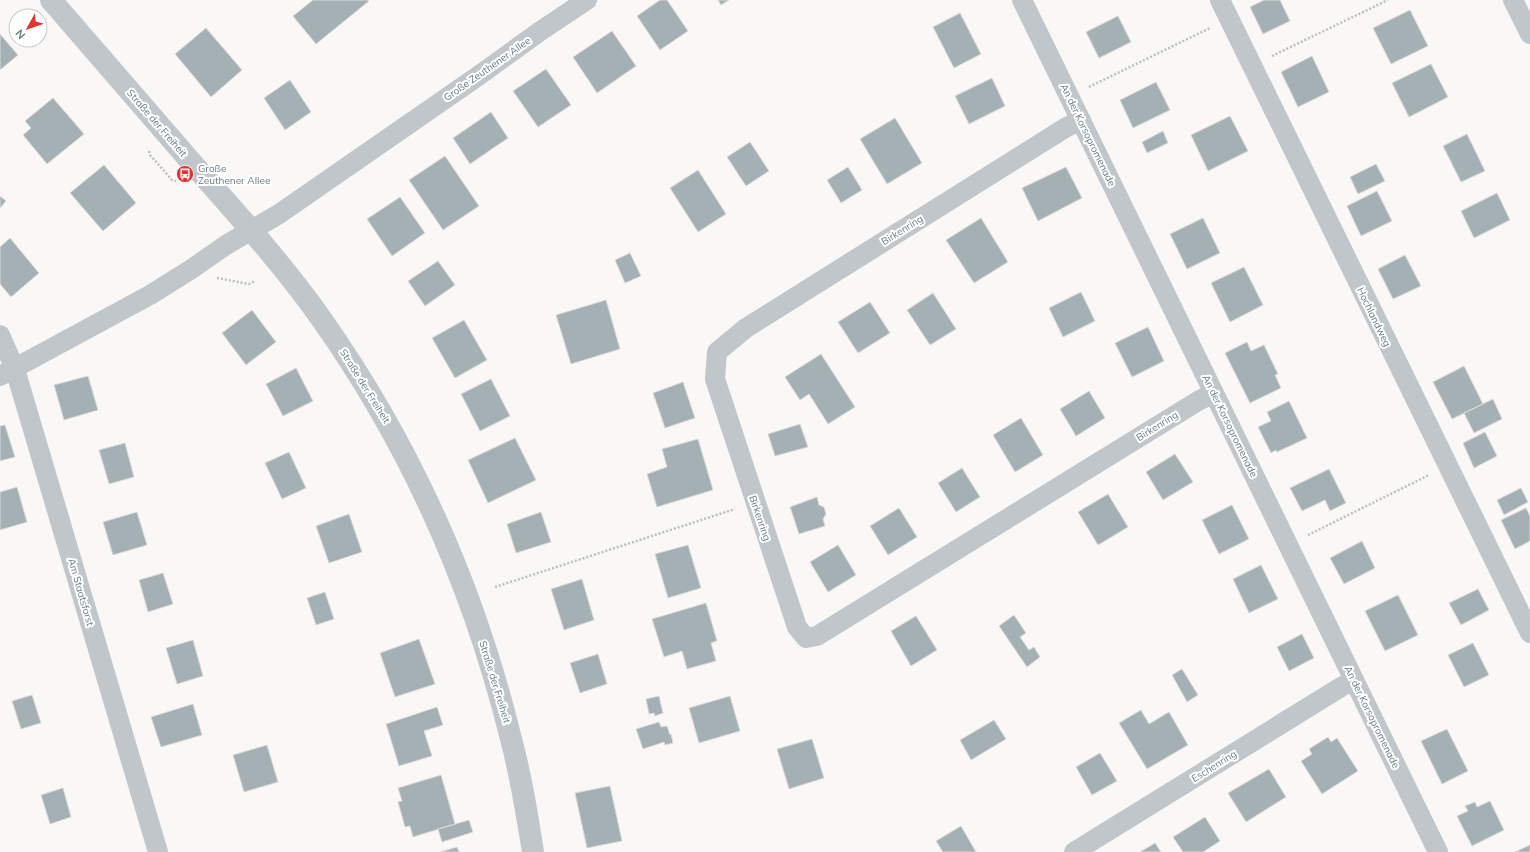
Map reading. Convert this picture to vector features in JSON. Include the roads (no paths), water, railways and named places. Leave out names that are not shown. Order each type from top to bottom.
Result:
[{"type":"street","name":"Straße der Freiheit","points":[[51,0],[252,229],[319,316],[378,406],[425,494],[465,591],[501,700],[513,745],[534,852]]},
{"type":"street","name":"Große Zeuthener Allee","points":[[8,373],[150,295],[252,229],[279,214],[587,0]]},
{"type":"street","name":"An der Korsopromenade","points":[[1022,0],[1438,852]]},
{"type":"street","name":"Hochlandweg","points":[[1220,0],[1530,633]]},
{"type":"street","points":[[1513,0],[1530,34]]},
{"type":"street","name":"Birkenring","points":[[1081,120],[1065,128],[746,328],[717,352],[715,379],[797,626],[806,638],[818,636],[1198,401],[1214,393]]},
{"type":"street","name":"Am Staatsforst","points":[[0,335],[8,373],[158,852]]},
{"type":"street","name":"Eschenring","points":[[1074,852],[1354,680]]},
{"type":"place","name":"Große Zeuthener Allee","points":[[185,174]]}]
